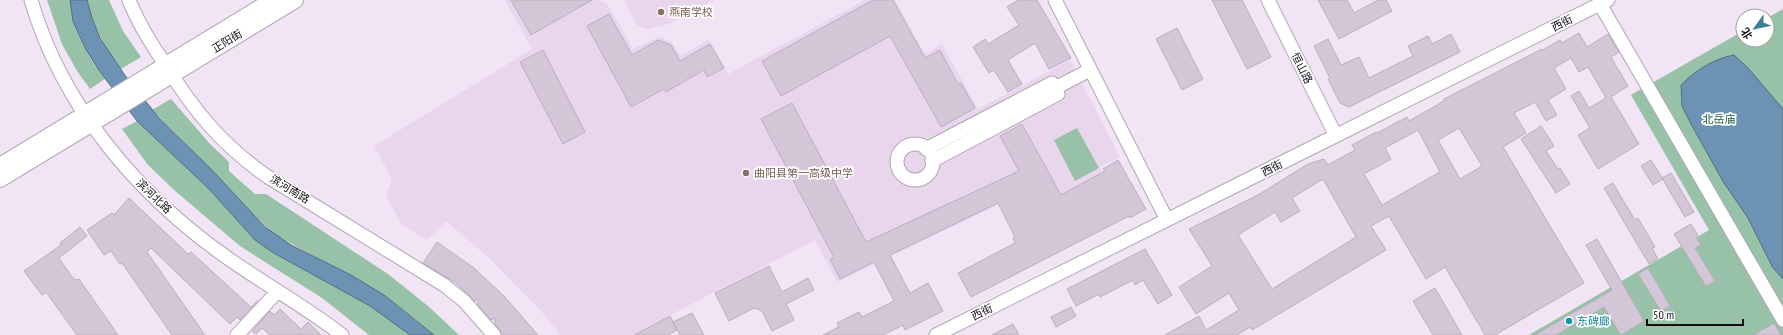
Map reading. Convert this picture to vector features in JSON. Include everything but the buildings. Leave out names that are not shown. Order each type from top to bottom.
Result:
[{"type":"main road","name":"正阳街","points":[[163,74],[273,0]]},
{"type":"main road","name":"正阳街","points":[[163,74],[295,0]]},
{"type":"main road","points":[[0,166],[88,119],[163,74]]},
{"type":"main road","points":[[0,179],[88,119]]},
{"type":"street","name":"滨河北路","points":[[31,0],[42,35],[68,88],[88,119],[123,164],[167,209],[227,258],[313,313],[342,335]]},
{"type":"street","name":"滨河南路","points":[[129,0],[163,74],[227,145],[268,177],[444,285],[464,301],[494,335]]},
{"type":"street","points":[[1055,0],[1167,220]]},
{"type":"street","name":"恒山路","points":[[1268,0],[1336,136]]},
{"type":"street","points":[[1604,2],[1783,320]]},
{"type":"street","name":"西街","points":[[936,335],[1604,2]]},
{"type":"street","points":[[929,155],[1058,94],[1055,88],[1090,70]]},
{"type":"street","points":[[237,335],[278,291]]},
{"type":"shaded area","name":"曲阳县第一高级中学","points":[[505,0],[599,0],[608,5],[633,49],[659,37],[672,42],[680,56],[709,39],[728,74],[865,0],[895,0],[925,54],[942,44],[978,109],[1070,60],[1120,157],[1100,167],[1109,184],[1038,220],[1023,193],[837,282],[815,240],[632,335],[560,335],[541,311],[488,257],[446,221],[427,240],[401,224],[386,195],[392,179],[374,146],[532,49]]},
{"type":"shaded area","name":"燕南学校","points":[[623,0],[714,0],[669,24],[648,29],[638,26]]},
{"type":"green space","points":[[47,0],[70,0],[78,33],[86,51],[105,79],[90,89],[77,71],[62,44]]},
{"type":"green space","points":[[87,0],[109,0],[123,31],[141,57],[121,69],[100,36]]},
{"type":"green space","name":"北岳庙","points":[[1783,9],[1783,335],[1529,335],[1709,230],[1631,95],[1735,36],[1735,48],[1775,48],[1775,14]]},
{"type":"green space","points":[[171,99],[210,144],[229,162],[229,171],[255,194],[266,194],[388,274],[428,306],[459,335],[434,335],[384,295],[274,234],[244,206],[211,169],[152,110]]},
{"type":"green space","points":[[137,121],[208,188],[255,240],[272,252],[370,306],[410,335],[369,335],[322,298],[240,246],[174,190],[148,165],[122,129]]},
{"type":"green space","points":[[1077,128],[1099,168],[1075,181],[1054,140]]},
{"type":"water","points":[[70,0],[87,0],[100,38],[124,74],[159,118],[211,169],[265,227],[291,245],[351,275],[384,295],[434,335],[410,335],[370,306],[272,252],[255,240],[208,188],[137,121],[98,69],[85,48],[73,21]]},
{"type":"water","points":[[1734,55],[1748,68],[1783,109],[1783,279],[1773,268],[1748,218],[1724,183],[1682,106],[1681,85],[1712,62]]},
{"type":"place","name":"燕南学校","points":[[661,12]]},
{"type":"place","name":"曲阳县第一高级中学","points":[[746,173]]},
{"type":"place","name":"东碑廊","points":[[1569,321]]}]
